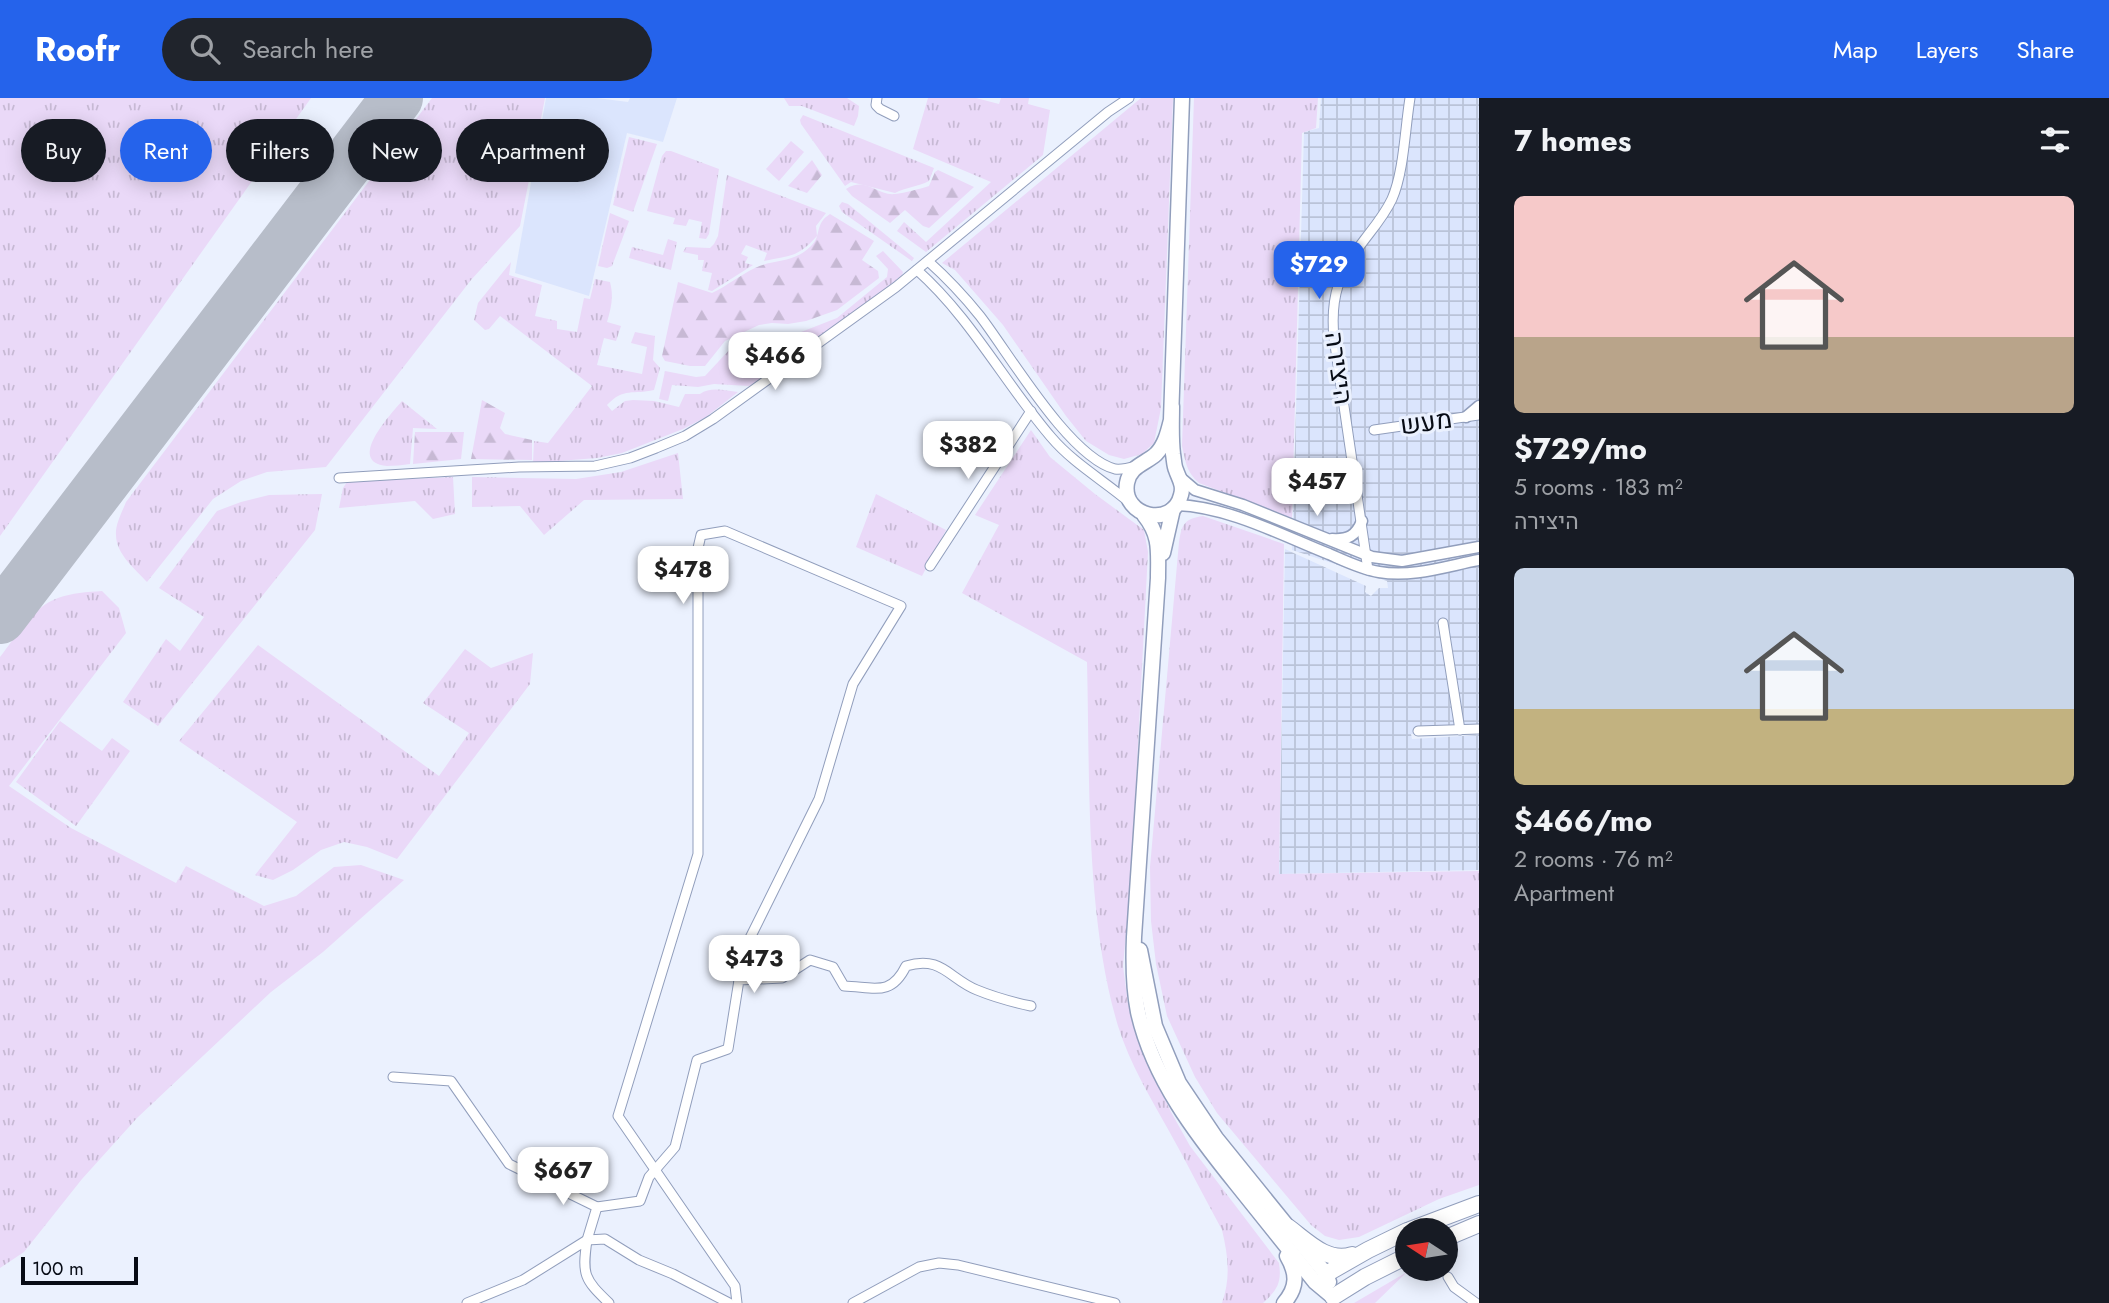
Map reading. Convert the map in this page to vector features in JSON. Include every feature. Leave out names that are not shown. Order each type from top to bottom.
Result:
[{"type":"highway","points":[[1158,578],[1175,507],[1182,492],[1172,444],[1172,406],[1182,98]]},
{"type":"highway","points":[[1172,406],[1164,443],[1155,455],[1132,471],[1126,486],[1130,502],[1156,531],[1158,540],[1158,578],[1137,901],[1138,942],[1151,1010],[1179,1083],[1280,1228],[1320,1278],[1330,1300],[1365,1277],[1395,1262]]},
{"type":"highway","points":[[1142,463],[1162,461],[1178,474]]},
{"type":"highway","points":[[1144,515],[1160,516],[1175,507]]},
{"type":"highway","points":[[1442,1218],[1479,1204]]},
{"type":"highway","points":[[1458,1233],[1479,1224]]},
{"type":"highway","points":[[1280,1228],[1332,1257],[1343,1258],[1368,1250]]},
{"type":"highway","points":[[1280,1228],[1295,1273],[1293,1289],[1284,1303]]},
{"type":"highway","points":[[1289,1303],[1320,1278],[1395,1237]]},
{"type":"street","points":[[877,98],[876,105],[894,116]]},
{"type":"street","points":[[339,478],[519,467],[595,466],[629,458],[685,436],[713,419],[896,287],[1108,112],[1129,98]]},
{"type":"street","name":"היצירה","points":[[1368,570],[1334,338],[1333,310],[1338,284],[1348,261],[1379,221],[1392,198],[1398,181],[1410,98]]},
{"type":"street","points":[[928,261],[972,307],[1074,441],[1094,458],[1118,470],[1142,463]]},
{"type":"street","points":[[916,270],[943,295],[970,327],[1031,411],[1064,451],[1130,502]]},
{"type":"street","points":[[1466,417],[1479,406]]},
{"type":"street","points":[[930,566],[1031,411]]},
{"type":"street","name":"מעש","points":[[1374,430],[1479,415]]},
{"type":"street","points":[[1178,474],[1195,490],[1243,505],[1382,559],[1402,561],[1479,547]]},
{"type":"street","points":[[1175,507],[1198,507],[1238,518],[1368,570],[1403,574],[1479,560]]},
{"type":"street","points":[[1327,539],[1348,539],[1358,530],[1362,521]]},
{"type":"street","points":[[393,1077],[451,1081],[509,1164],[597,1208],[640,1201],[649,1177],[656,1169],[674,1147],[697,1060],[728,1049],[739,980],[749,940],[819,799],[853,684],[901,606],[725,531],[701,535],[698,548],[698,853],[618,1116],[656,1169],[736,1286],[737,1303]]},
{"type":"street","points":[[1443,623],[1460,730]]},
{"type":"street","points":[[1418,731],[1479,729]]},
{"type":"street","points":[[739,980],[782,978],[810,960],[833,967],[844,986],[887,988],[899,980],[906,966],[941,965],[973,989],[1031,1006]]},
{"type":"street","points":[[597,1208],[587,1240],[584,1264],[589,1283],[609,1303]]},
{"type":"street","points":[[467,1303],[523,1280],[587,1240],[605,1238],[639,1260],[729,1303]]},
{"type":"street","points":[[853,1303],[919,1267],[939,1263],[958,1265],[1115,1303]]},
{"type":"street","points":[[1450,1281],[1454,1287],[1476,1303]]},
{"type":"shaded area","points":[[546,98],[597,98],[628,102],[630,98],[677,98],[663,142],[627,133],[589,296],[515,273],[531,182],[609,182],[609,119],[542,119]]},
{"type":"shaded area","points":[[1321,98],[1479,98],[1479,731],[1411,734],[1412,739],[1479,735],[1479,870],[1279,874],[1285,549],[1366,586],[1365,592],[1371,596],[1379,588],[1388,588],[1387,581],[1292,550],[1304,132],[1319,128]]},
{"type":"green space","points":[[0,98],[311,98],[296,119],[226,119],[226,182],[251,182],[0,536]]},
{"type":"green space","points":[[432,98],[545,98],[541,119],[456,119],[456,182],[529,182],[520,226],[471,280],[326,467],[267,472],[241,481],[213,499],[147,582],[127,561],[117,542],[117,527],[126,502],[368,182],[442,182],[442,119],[416,119]]},
{"type":"green space","points":[[784,98],[847,98],[859,106],[858,116],[854,126],[802,106],[789,106]]},
{"type":"green space","points":[[928,98],[976,98],[999,104],[1001,98],[1029,98],[1028,104],[1050,110],[1043,155],[926,252],[897,231],[904,222],[926,242],[991,182],[913,149]]},
{"type":"green space","points":[[1141,98],[1173,98],[1161,408],[1154,443],[1142,454],[1124,459],[1109,455],[1086,441],[1003,325],[955,270],[942,263]]},
{"type":"green space","points":[[1194,98],[1318,98],[1316,128],[1302,133],[1292,518],[1199,483],[1189,471],[1182,446]]},
{"type":"green space","points":[[803,115],[934,168],[929,181],[895,193],[851,182],[845,186],[801,124]]},
{"type":"green space","points":[[629,137],[657,144],[633,212],[613,205]]},
{"type":"green space","points":[[791,141],[804,152],[779,181],[766,169]]},
{"type":"green space","points":[[666,151],[719,169],[706,239],[699,238],[702,222],[689,219],[686,226],[673,224],[675,218],[647,211],[662,156]]},
{"type":"green space","points":[[812,160],[822,175],[807,193],[788,186]]},
{"type":"green space","points":[[938,170],[974,187],[929,228],[905,210],[890,223],[846,189],[866,185],[888,194],[903,193],[929,186]]},
{"type":"green space","points":[[727,175],[826,213],[816,226],[817,236],[793,254],[764,261],[767,253],[746,245],[741,254],[748,257],[745,263],[753,265],[712,291],[708,290],[712,273],[702,271],[704,260],[698,260],[698,255],[683,252],[686,247],[710,248],[714,244],[718,236]]},
{"type":"green space","points":[[842,202],[848,204],[914,258],[912,261],[842,212],[839,206]]},
{"type":"green space","points":[[610,213],[629,221],[612,266],[607,268],[598,266]]},
{"type":"green space","points":[[830,214],[874,241],[862,260],[878,271],[879,278],[837,310],[806,321],[759,325],[725,341],[705,366],[665,361],[662,356],[678,282],[712,293],[755,268],[798,256],[814,242],[822,222]]},
{"type":"green space","points":[[668,239],[677,242],[671,270],[629,258],[632,247],[663,255]]},
{"type":"green space","points":[[883,251],[903,272],[902,275],[859,310],[754,383],[749,386],[672,385],[668,401],[659,399],[665,371],[696,377],[705,376],[731,348],[772,333],[796,334],[837,318],[887,277],[888,269],[876,256]]},
{"type":"green space","points":[[511,262],[509,275],[542,285],[535,316],[557,321],[557,329],[577,332],[584,298],[590,299],[595,279],[610,282],[612,298],[607,322],[621,326],[616,341],[604,338],[597,365],[642,374],[647,347],[631,343],[635,332],[655,336],[653,360],[660,368],[654,390],[629,393],[613,399],[607,405],[612,411],[625,401],[654,401],[679,407],[685,394],[714,390],[738,392],[706,417],[622,453],[597,458],[533,463],[534,441],[548,443],[592,386],[500,316],[485,330],[474,320],[478,303]]},
{"type":"green space","points":[[482,400],[505,413],[500,428],[505,434],[532,440],[532,460],[471,459]]},
{"type":"green space","points":[[402,401],[437,429],[413,428],[410,464],[387,466],[375,463],[370,456],[375,436]]},
{"type":"green space","points":[[1031,430],[1050,457],[1144,530],[1148,552],[1131,878],[1123,966],[1128,1004],[1138,1042],[1190,1146],[1279,1263],[1280,1276],[1277,1286],[1263,1303],[1222,1303],[1228,1266],[1222,1230],[1141,1080],[1118,1026],[1107,983],[1094,893],[1089,799],[1087,662],[962,593],[999,525],[975,515]]},
{"type":"green space","points":[[415,432],[464,432],[461,459],[413,464]]},
{"type":"green space","points":[[678,453],[683,499],[584,500],[544,535],[520,506],[472,507],[472,477],[576,479],[621,472]]},
{"type":"green space","points":[[453,477],[455,514],[433,519],[415,501],[339,508],[347,482]]},
{"type":"green space","points":[[322,494],[315,530],[158,726],[123,702],[166,639],[180,651],[204,617],[159,588],[217,511],[269,495]]},
{"type":"green space","points":[[876,494],[946,530],[922,576],[856,547]]},
{"type":"green space","points":[[1203,516],[1284,544],[1279,874],[1479,871],[1479,1185],[1395,1218],[1359,1237],[1339,1240],[1325,1236],[1311,1225],[1217,1113],[1195,1077],[1167,1016],[1156,964],[1151,921],[1150,867],[1179,542],[1185,523]]},
{"type":"green space","points":[[102,591],[119,608],[126,633],[9,786],[71,828],[176,883],[186,866],[264,906],[296,896],[334,867],[361,865],[404,880],[323,952],[271,992],[137,1118],[82,1179],[24,1252],[0,1268],[0,657],[25,623],[49,602],[69,595]]},
{"type":"green space","points":[[258,645],[439,776],[469,733],[423,703],[465,649],[491,668],[533,653],[530,684],[397,859],[367,847],[344,842],[321,850],[293,870],[273,880],[255,875],[297,822],[179,741]]},
{"type":"green space","points":[[60,721],[102,751],[112,738],[130,751],[76,826],[16,782]]},
{"type":"green space","points":[[1395,1279],[1398,1281],[1375,1303],[1354,1303]]},
{"type":"runway","points":[[0,618],[397,98]]}]
